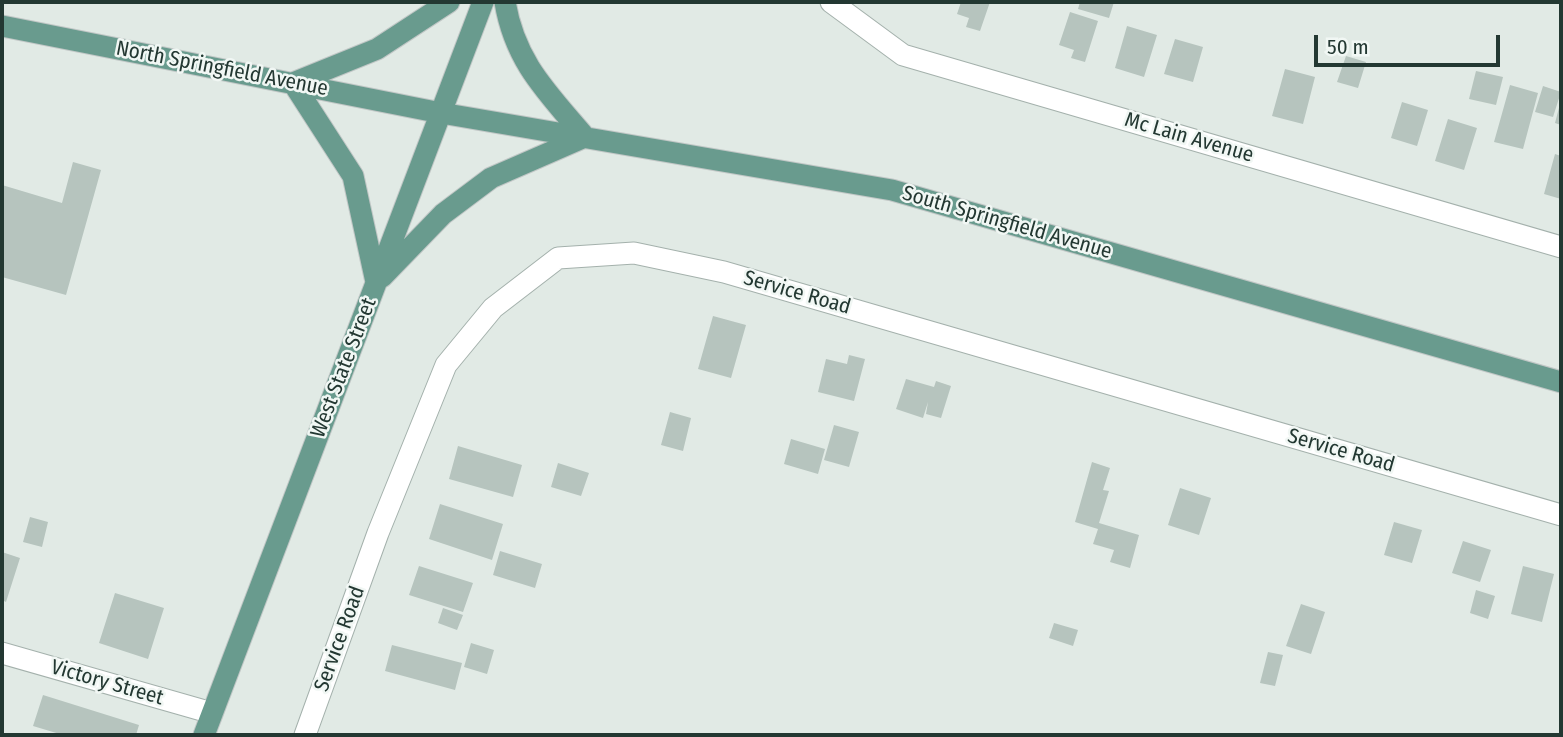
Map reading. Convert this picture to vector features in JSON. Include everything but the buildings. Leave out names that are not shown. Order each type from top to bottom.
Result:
[{"type":"main road","points":[[376,283],[353,176],[293,83],[377,49],[449,2]]},
{"type":"main road","name":"West State Street","points":[[204,735],[483,2]]},
{"type":"main road","points":[[376,283],[443,214],[491,178],[585,137],[534,78],[510,33],[505,2]]},
{"type":"main road","name":"North Springfield Avenue","points":[[2,26],[441,113]]},
{"type":"main road","name":"South Springfield Avenue","points":[[441,113],[892,190],[1561,382]]},
{"type":"street","name":"Mc Lain Avenue","points":[[831,2],[903,55],[1561,247]]},
{"type":"street","name":"Service Road","points":[[305,735],[378,533],[446,365],[493,308],[558,258],[634,253],[724,272],[1561,514]]},
{"type":"street","name":"Victory Street","points":[[2,653],[212,713]]}]
